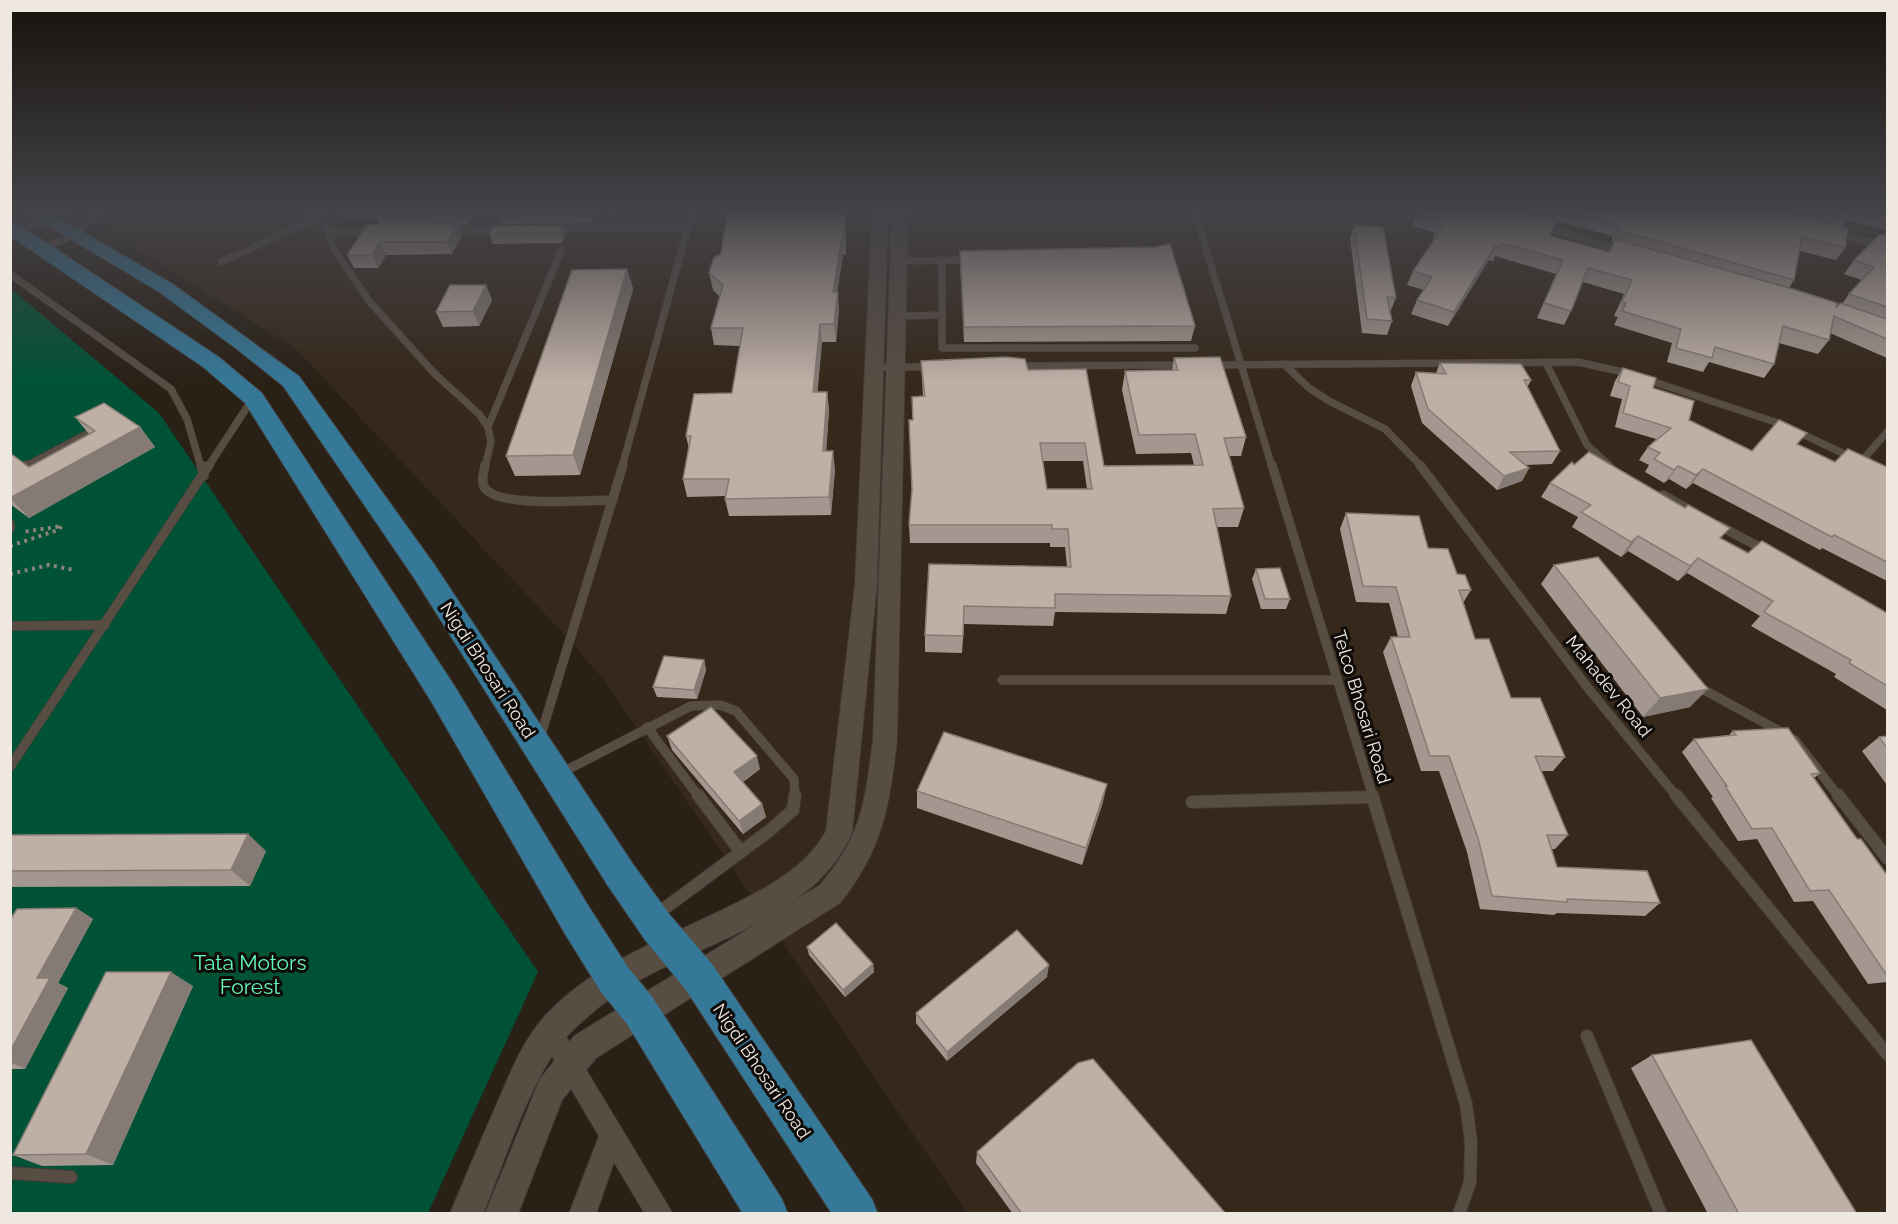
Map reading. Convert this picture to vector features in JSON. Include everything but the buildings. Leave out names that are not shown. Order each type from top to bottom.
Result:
[{"type":"main road","points":[[73,269],[212,362],[254,398],[443,694],[614,979],[640,1011],[767,1214]]},
{"type":"main road","name":"Nigdi Bhosari Road","points":[[130,269],[166,288],[246,345],[291,381],[482,660],[651,919],[672,948],[699,977],[857,1214]]},
{"type":"street","points":[[501,1214],[551,1090],[568,1064],[585,1047],[640,1011],[699,977],[830,894],[848,874],[870,834],[877,804],[885,740],[885,367],[882,269]]},
{"type":"street","points":[[466,1214],[522,1082],[539,1048],[550,1033],[585,1000],[614,979],[768,900],[807,874],[824,857],[839,833],[850,751],[885,367],[898,316],[899,269]]},
{"type":"street","points":[[550,1033],[660,1214]]},
{"type":"street","points":[[582,1214],[612,1137]]},
{"type":"lane","points":[[348,269],[369,301],[435,374],[479,414],[488,428],[491,442],[482,480],[484,489],[496,496],[517,500],[613,500]]},
{"type":"lane","points":[[488,428],[554,269]]},
{"type":"lane","points":[[538,746],[613,500],[676,269]]},
{"type":"lane","points":[[942,269],[942,348],[1195,348]]},
{"type":"lane","name":"Telco Bhosari Road","points":[[1212,269],[1466,1104],[1471,1142],[1470,1182],[1459,1214]]},
{"type":"lane","points":[[10,274],[171,389],[187,418],[204,476]]},
{"type":"lane","points":[[898,316],[942,315]]},
{"type":"lane","points":[[1206,365],[1578,362],[1610,367],[1782,424],[1870,466]]},
{"type":"lane","points":[[1546,363],[1587,445],[1602,460],[1618,470]]},
{"type":"lane","name":"Mahadev Road","points":[[1284,364],[1309,388],[1329,401],[1385,429],[1426,471],[1588,688],[1887,1055]]},
{"type":"lane","points":[[1004,366],[1194,365]]},
{"type":"lane","points":[[885,367],[944,367]]},
{"type":"lane","points":[[10,767],[254,398]]},
{"type":"lane","points":[[10,474],[110,422]]},
{"type":"lane","points":[[1861,462],[1887,431]]},
{"type":"lane","points":[[1657,492],[1772,554]]},
{"type":"lane","points":[[10,626],[105,625]]},
{"type":"lane","points":[[1682,678],[1796,740],[1887,859]]},
{"type":"lane","points":[[1002,680],[1337,680]]},
{"type":"lane","points":[[557,775],[691,706],[720,705],[736,711],[794,779],[796,790],[792,810],[741,852],[651,919]]},
{"type":"lane","points":[[647,727],[741,852]]},
{"type":"lane","points":[[1192,802],[1372,797]]},
{"type":"lane","points":[[1587,1036],[1661,1214]]},
{"type":"lane","points":[[10,1173],[71,1177]]},
{"type":"path","points":[[10,546],[58,530],[62,526],[21,533]]},
{"type":"path","points":[[10,574],[50,563],[63,564],[74,570]]},
{"type":"shaded area","points":[[169,269],[1887,269],[1887,1213],[967,1213],[604,680],[296,349]]},
{"type":"green space","name":"Tata Motors Forest","points":[[10,288],[159,413],[538,972],[428,1213],[11,1213]]}]
